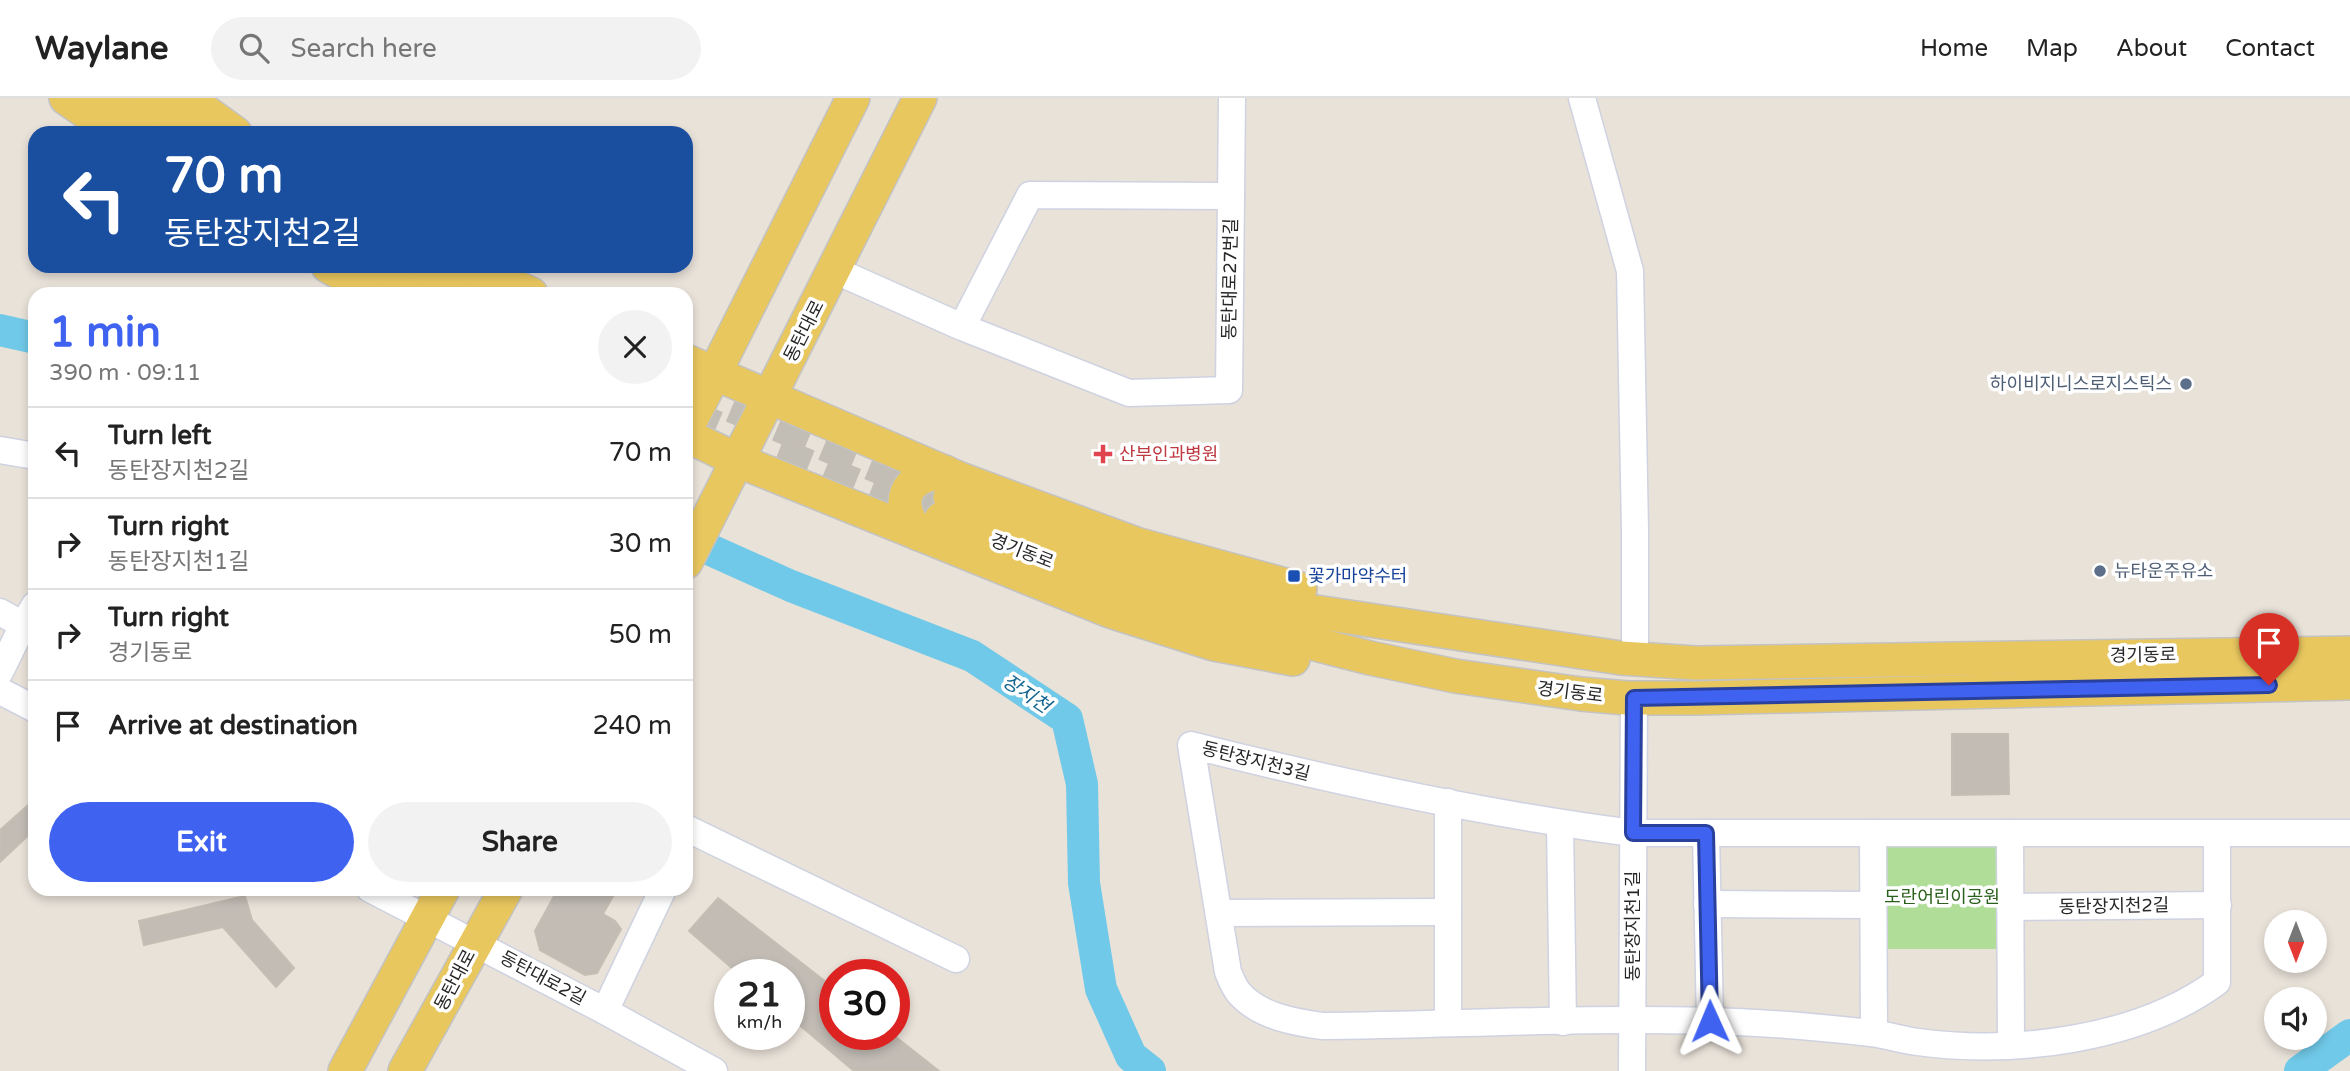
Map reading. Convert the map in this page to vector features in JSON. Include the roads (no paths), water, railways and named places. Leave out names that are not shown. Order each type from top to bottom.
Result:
[{"type":"main road","points":[[66,98],[106,126]]},
{"type":"main road","points":[[103,98],[147,126]]},
{"type":"main road","points":[[151,98],[194,126]]},
{"type":"main road","points":[[186,98],[225,126]]},
{"type":"main road","points":[[693,400],[700,367],[853,98]]},
{"type":"main road","name":"동탄대로","points":[[693,549],[920,98]]},
{"type":"main road","points":[[340,273],[365,287]]},
{"type":"main road","points":[[392,273],[418,287]]},
{"type":"main road","points":[[436,273],[464,287]]},
{"type":"main road","points":[[487,273],[516,287]]},
{"type":"main road","points":[[700,367],[770,397],[939,505]]},
{"type":"main road","points":[[693,437],[738,461],[939,505]]},
{"type":"main road","name":"경기동로","points":[[939,505],[1136,544],[1308,591],[1401,626],[1635,659],[1696,663],[2350,653]]},
{"type":"main road","name":"경기동로","points":[[939,505],[996,567],[1110,611],[1214,644],[1272,656],[1455,676],[1581,694],[1634,698],[2350,683]]},
{"type":"main road","points":[[345,1071],[439,896]]},
{"type":"main road","name":"동탄대로","points":[[405,1071],[502,896]]},
{"type":"street","points":[[1231,196],[1232,98]]},
{"type":"street","points":[[1582,98],[1630,271],[1635,659]]},
{"type":"street","name":"동탄대로27번길","points":[[834,270],[962,327],[1129,393],[1228,390],[1231,196],[1030,195],[962,327]]},
{"type":"street","points":[[0,450],[28,455]]},
{"type":"street","points":[[0,612],[28,619]]},
{"type":"street","points":[[0,672],[28,625]]},
{"type":"street","points":[[0,691],[28,705]]},
{"type":"street","name":"동탄장지천1길","points":[[1632,1071],[1634,698]]},
{"type":"street","name":"동탄장지천3길","points":[[1632,1021],[1322,1026],[1290,1022],[1261,1010],[1238,992],[1228,972],[1191,745],[1321,778],[1560,824],[1633,833]]},
{"type":"street","points":[[1448,802],[1448,1023]]},
{"type":"street","points":[[1560,824],[1563,1022]]},
{"type":"street","points":[[1633,833],[2350,833]]},
{"type":"street","points":[[1706,833],[1710,1021]]},
{"type":"street","points":[[1872,833],[1874,1033]]},
{"type":"street","points":[[2010,833],[2011,1045]]},
{"type":"street","points":[[1632,1021],[1710,1021],[1874,1033],[1918,1042],[2011,1045],[2078,1039],[2150,1019],[2194,999],[2217,982],[2217,833]]},
{"type":"street","points":[[693,835],[957,959]]},
{"type":"street","name":"동탄대로2길","points":[[383,896],[605,1010],[714,1071]]},
{"type":"street","points":[[605,1010],[660,896]]},
{"type":"street","points":[[1707,904],[1873,905]]},
{"type":"street","name":"동탄장지천2길","points":[[2010,907],[2218,905]]},
{"type":"street","points":[[1219,913],[1448,912]]},
{"type":"waterway","name":"장지천","points":[[0,330],[28,336]]},
{"type":"waterway","name":"장지천","points":[[693,542],[791,586],[972,656],[1067,719],[1082,784],[1084,883],[1101,989],[1131,1056],[1150,1071]]},
{"type":"waterway","name":"장지천","points":[[2300,1071],[2350,1035]]},
{"type":"tunnel","points":[[693,390],[941,493]]},
{"type":"tunnel","points":[[693,417],[941,519]]},
{"type":"place","name":"하이비지니스로지스틱스","points":[[2186,384]]},
{"type":"place","name":"산부인과병원","points":[[1103,454]]},
{"type":"place","name":"뉴타운주유소","points":[[2100,571]]},
{"type":"place","name":"꽃가마약수터","points":[[1294,576]]},
{"type":"park label","name":"도란어린이공원","points":[[1942,897]]}]
